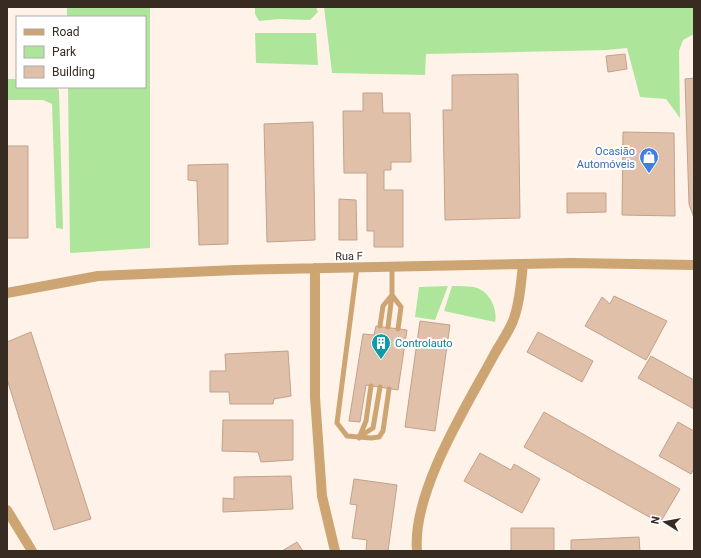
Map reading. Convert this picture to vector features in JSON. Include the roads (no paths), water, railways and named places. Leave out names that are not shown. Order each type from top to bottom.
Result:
[{"type":"street","name":"Rua F","points":[[7,293],[98,276],[357,267],[523,264],[694,264]]},
{"type":"street","points":[[417,551],[416,536],[425,496],[454,427],[513,320],[521,287],[523,264]]},
{"type":"street","points":[[315,268],[315,397],[322,496],[335,551]]},
{"type":"street","points":[[7,510],[32,551]]},
{"type":"lane","points":[[357,267],[337,423],[347,436],[359,438],[379,437],[383,431],[389,389]]},
{"type":"lane","points":[[388,327],[392,295],[392,267]]},
{"type":"lane","points":[[380,326],[383,306],[392,295]]},
{"type":"lane","points":[[392,295],[401,307],[398,329]]},
{"type":"lane","points":[[359,438],[366,421],[371,386]]},
{"type":"lane","points":[[359,438],[373,428],[380,387]]},
{"type":"place","name":"Ocasião Automóveis","points":[[649,174]]},
{"type":"place","name":"Controlauto","points":[[381,360]]}]
